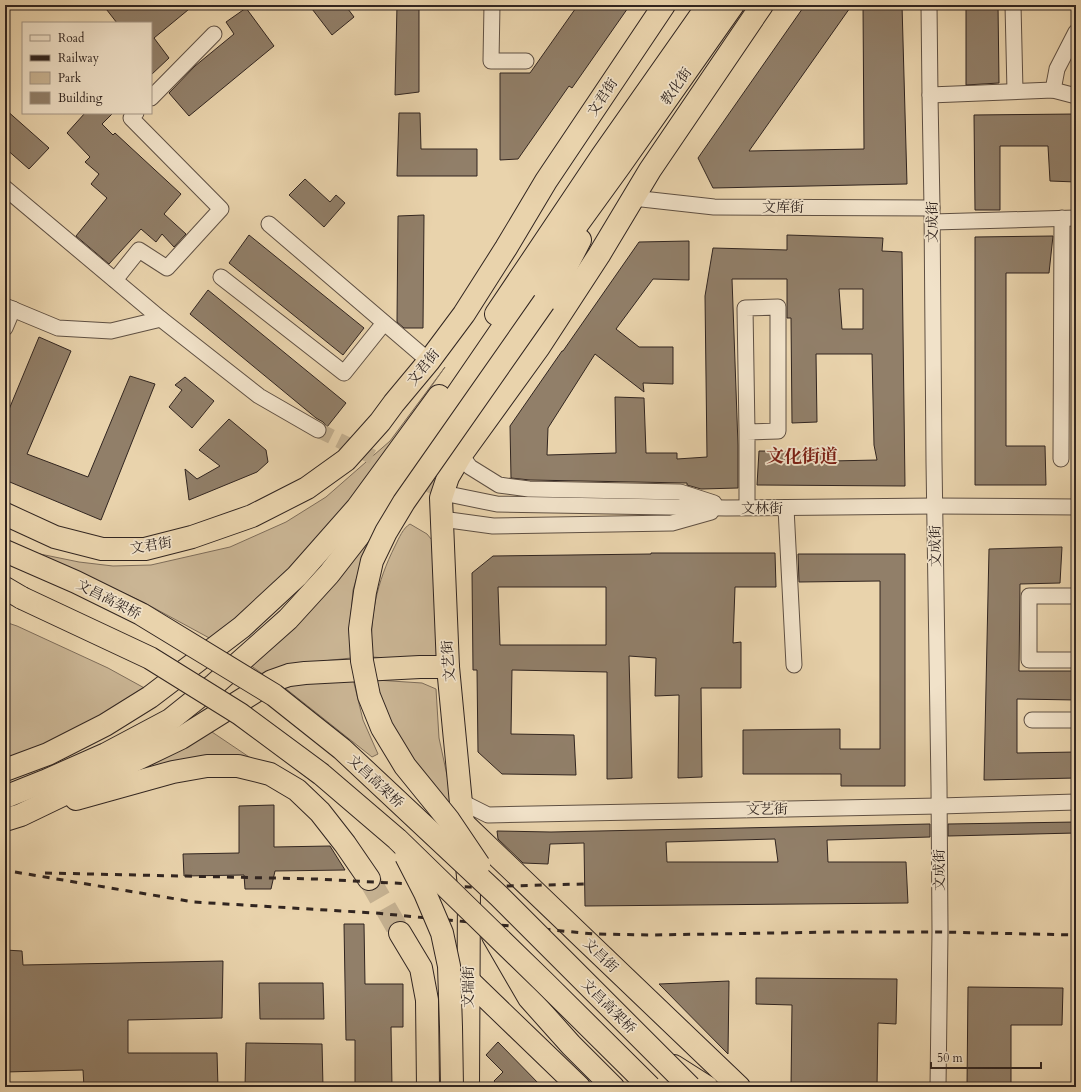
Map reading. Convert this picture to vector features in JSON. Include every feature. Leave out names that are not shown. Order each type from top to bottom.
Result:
[{"type":"highway","name":"文君街","points":[[5,514],[55,537],[102,549],[145,549],[192,537],[252,516],[307,488],[346,460],[380,422],[429,361],[464,314],[546,181],[664,5]]},
{"type":"highway","name":"教化街","points":[[610,162],[708,5]]},
{"type":"highway","name":"教化街","points":[[610,162],[733,5]]},
{"type":"highway","points":[[442,519],[441,498],[448,477],[461,455],[539,347],[599,255],[650,170],[762,5]]},
{"type":"highway","points":[[506,248],[610,162]]},
{"type":"highway","points":[[564,271],[610,162]]},
{"type":"highway","points":[[5,770],[48,754],[105,724],[150,697],[242,627],[297,576],[357,508],[610,162]]},
{"type":"highway","points":[[5,797],[106,754],[170,720],[215,684],[288,619],[329,574],[371,520],[506,323],[610,162]]},
{"type":"highway","points":[[499,896],[448,820],[405,766],[382,728],[369,696],[362,661],[360,629],[365,592],[372,561],[386,532],[404,502],[544,302],[564,271],[650,170]]},
{"type":"highway","name":"文艺街","points":[[442,519],[448,667],[469,887]]},
{"type":"highway","name":"文昌高架桥","points":[[5,551],[76,582],[141,614],[274,695],[342,750],[499,896],[690,1087]]},
{"type":"highway","name":"文昌高架桥","points":[[11,594],[150,658],[240,714],[321,774],[397,839],[650,1087]]},
{"type":"highway","points":[[13,818],[181,738],[272,681],[289,675],[312,672],[448,667]]},
{"type":"highway","points":[[13,818],[173,772],[207,766],[238,766],[270,774],[297,790],[320,812],[345,844],[368,879]]},
{"type":"highway","name":"文昌街","points":[[464,824],[739,1087]]},
{"type":"highway","points":[[397,839],[425,893],[442,933],[449,966],[452,1087]]},
{"type":"highway","name":"文瑞街","points":[[468,1087],[469,887]]},
{"type":"highway","points":[[488,928],[529,998],[570,1045],[613,1087]]},
{"type":"highway","points":[[400,933],[421,968],[427,1000],[428,1087]]},
{"type":"highway","points":[[468,980],[579,1087]]},
{"type":"highway","points":[[661,1058],[707,1087]]},
{"type":"street","points":[[492,5],[491,61],[526,62]]},
{"type":"street","name":"文成街","points":[[929,5],[934,506],[939,806],[940,940],[938,1087]]},
{"type":"street","points":[[1013,5],[1015,91]]},
{"type":"street","points":[[1053,90],[1058,70],[1076,32]]},
{"type":"street","points":[[152,97],[214,34]]},
{"type":"street","points":[[930,95],[1053,90],[1076,96]]},
{"type":"street","points":[[115,280],[139,250],[167,268],[221,209],[131,118],[135,114]]},
{"type":"street","points":[[5,188],[161,319],[259,396],[318,430]]},
{"type":"street","name":"文库街","points":[[633,198],[714,207],[932,215],[1069,218]]},
{"type":"street","points":[[1061,458],[1069,218]]},
{"type":"street","points":[[269,224],[429,361]]},
{"type":"street","points":[[221,276],[344,373],[384,323]]},
{"type":"street","points":[[747,432],[778,431],[778,307],[745,308],[747,507]]},
{"type":"street","points":[[5,328],[9,308],[58,328],[111,331],[161,319]]},
{"type":"street","points":[[461,455],[470,467],[499,485],[530,489],[680,492],[726,508]]},
{"type":"street","name":"文林街","points":[[448,494],[498,504],[726,508],[934,506],[1076,507]]},
{"type":"street","points":[[442,519],[493,526],[672,523],[726,508]]},
{"type":"street","points":[[786,508],[794,665]]},
{"type":"street","points":[[1076,596],[1029,596],[1029,660],[1076,660]]},
{"type":"street","points":[[1032,720],[1076,720]]},
{"type":"street","name":"文艺街","points":[[462,802],[488,815],[1076,802]]},
{"type":"green space","points":[[445,367],[354,496],[311,551],[213,640],[143,602],[40,554],[79,562],[113,566],[151,565],[230,547],[286,522],[326,497],[390,441]]},
{"type":"green space","points":[[400,495],[364,554],[353,590],[350,625],[351,658],[304,663],[264,675],[250,665]]},
{"type":"green space","points":[[410,524],[427,534],[436,545],[438,658],[372,657],[371,642],[373,614],[379,586],[383,573],[398,540],[403,531]]},
{"type":"green space","points":[[5,622],[17,626],[108,668],[148,690],[123,707],[5,762]]},
{"type":"green space","points":[[353,679],[363,720],[378,754],[372,757],[285,688],[306,682]]},
{"type":"green space","points":[[376,680],[422,683],[436,689],[439,738],[454,813],[445,816],[387,717]]},
{"type":"green space","points":[[209,730],[261,765],[131,776],[179,750]]},
{"type":"building","points":[[103,5],[194,5],[154,38],[169,58],[152,74],[152,22],[116,22]]},
{"type":"building","points":[[309,5],[345,5],[354,17],[332,35]]},
{"type":"building","points":[[397,5],[419,5],[419,92],[395,95]]},
{"type":"building","points":[[578,5],[630,5],[572,88],[569,86],[518,159],[500,160],[500,73],[530,73]]},
{"type":"building","points":[[805,5],[852,5],[749,151],[864,149],[863,5],[902,5],[907,184],[713,188],[698,158]]},
{"type":"building","points":[[966,5],[998,5],[999,83],[966,85]]},
{"type":"building","points":[[246,8],[274,46],[189,116],[169,93],[195,66],[234,34],[226,22]]},
{"type":"building","points":[[5,109],[49,148],[29,169],[5,148]]},
{"type":"building","points":[[399,113],[420,113],[421,149],[477,149],[477,176],[397,176]]},
{"type":"building","points":[[84,114],[112,114],[102,124],[113,135],[115,133],[181,194],[164,214],[186,234],[174,247],[162,234],[156,242],[141,229],[109,264],[76,236],[107,198],[91,184],[99,174],[85,162],[90,157],[67,133]]},
{"type":"building","points":[[1076,114],[1076,182],[1050,181],[1048,146],[1000,146],[1000,210],[975,210],[974,115]]},
{"type":"building","points":[[305,179],[330,202],[336,195],[345,203],[324,227],[289,195]]},
{"type":"building","points":[[424,215],[423,328],[404,328],[397,322],[398,216]]},
{"type":"building","points":[[249,235],[364,328],[343,355],[229,263]]},
{"type":"building","points":[[787,235],[883,238],[882,251],[902,252],[905,486],[757,485],[759,451],[832,452],[831,461],[877,460],[874,445],[872,354],[816,354],[817,422],[792,423],[791,318],[787,318],[787,279],[732,279],[738,445],[738,488],[701,489],[687,485],[687,483],[530,480],[511,478],[510,426],[639,242],[689,241],[689,280],[653,279],[616,329],[639,347],[673,347],[673,384],[643,383],[644,392],[595,354],[548,428],[547,455],[616,453],[615,397],[644,398],[646,453],[677,453],[677,459],[707,457],[705,296],[713,248],[787,250]],"holes":[[[839,289],[863,289],[863,329],[842,329]]]},
{"type":"building","points":[[1053,236],[1049,273],[1006,273],[1006,446],[1045,446],[1046,485],[975,485],[975,237]]},
{"type":"building","points":[[208,290],[346,403],[327,427],[323,422],[316,418],[190,314]]},
{"type":"building","points":[[39,337],[71,351],[27,454],[88,477],[130,376],[155,384],[101,520],[5,480],[5,419]]},
{"type":"building","points":[[185,377],[214,401],[192,428],[169,407],[182,390],[175,385]]},
{"type":"building","points":[[229,419],[266,450],[268,462],[257,472],[189,500],[185,469],[197,479],[220,466],[199,450]]},
{"type":"building","points":[[1062,547],[1060,583],[1020,584],[1019,671],[1076,671],[1076,700],[1017,699],[1017,753],[1076,752],[1076,778],[984,780],[989,549]]},
{"type":"building","points":[[775,553],[776,587],[735,587],[733,643],[741,642],[741,688],[701,688],[702,777],[678,778],[679,695],[655,696],[656,658],[629,656],[632,778],[607,779],[607,672],[512,670],[511,734],[574,735],[576,775],[502,774],[478,752],[477,670],[473,670],[472,573],[493,556]],"holes":[[[498,587],[606,587],[606,645],[500,645]]]},
{"type":"building","points":[[798,554],[905,554],[905,786],[841,786],[841,774],[743,774],[743,730],[840,729],[840,749],[880,749],[880,581],[799,582]]},
{"type":"building","points":[[274,805],[274,847],[330,846],[345,870],[275,871],[271,889],[245,889],[244,875],[184,876],[183,854],[239,853],[239,806]]},
{"type":"building","points":[[1076,822],[1076,833],[948,836],[948,824]]},
{"type":"building","points":[[930,824],[930,837],[827,840],[828,862],[906,862],[908,903],[585,906],[584,843],[550,844],[548,864],[523,863],[498,839],[497,831],[551,832]],"holes":[[[775,839],[778,862],[667,862],[666,842]]]},
{"type":"building","points":[[344,924],[364,924],[365,984],[403,984],[403,1027],[391,1027],[392,1087],[355,1087],[355,1040],[346,1040]]},
{"type":"building","points":[[5,950],[22,951],[23,965],[223,961],[222,1018],[128,1020],[128,1053],[217,1053],[218,1087],[84,1087],[83,1070],[5,1072]]},
{"type":"building","points":[[756,978],[897,979],[896,1024],[878,1023],[877,1087],[791,1087],[792,1005],[756,1004]]},
{"type":"building","points":[[729,981],[728,1054],[659,984]]},
{"type":"building","points":[[259,983],[323,983],[324,1019],[260,1019]]},
{"type":"building","points":[[968,987],[1063,988],[1062,1025],[1011,1025],[1011,1087],[967,1087]]},
{"type":"building","points":[[498,1042],[542,1087],[499,1087],[494,1081],[503,1072],[486,1055]]},
{"type":"building","points":[[246,1043],[322,1044],[323,1087],[245,1087]]},
{"type":"tunnel","points":[[318,430],[448,494]]},
{"type":"tunnel","points":[[369,879],[400,933]]},
{"type":"railway","points":[[15,872],[194,902],[375,913],[594,934],[651,935],[940,932],[1076,935]]},
{"type":"railway","points":[[45,873],[316,879],[469,887],[584,884]]},
{"type":"district","name":"文化街道","points":[[802,456]]}]
